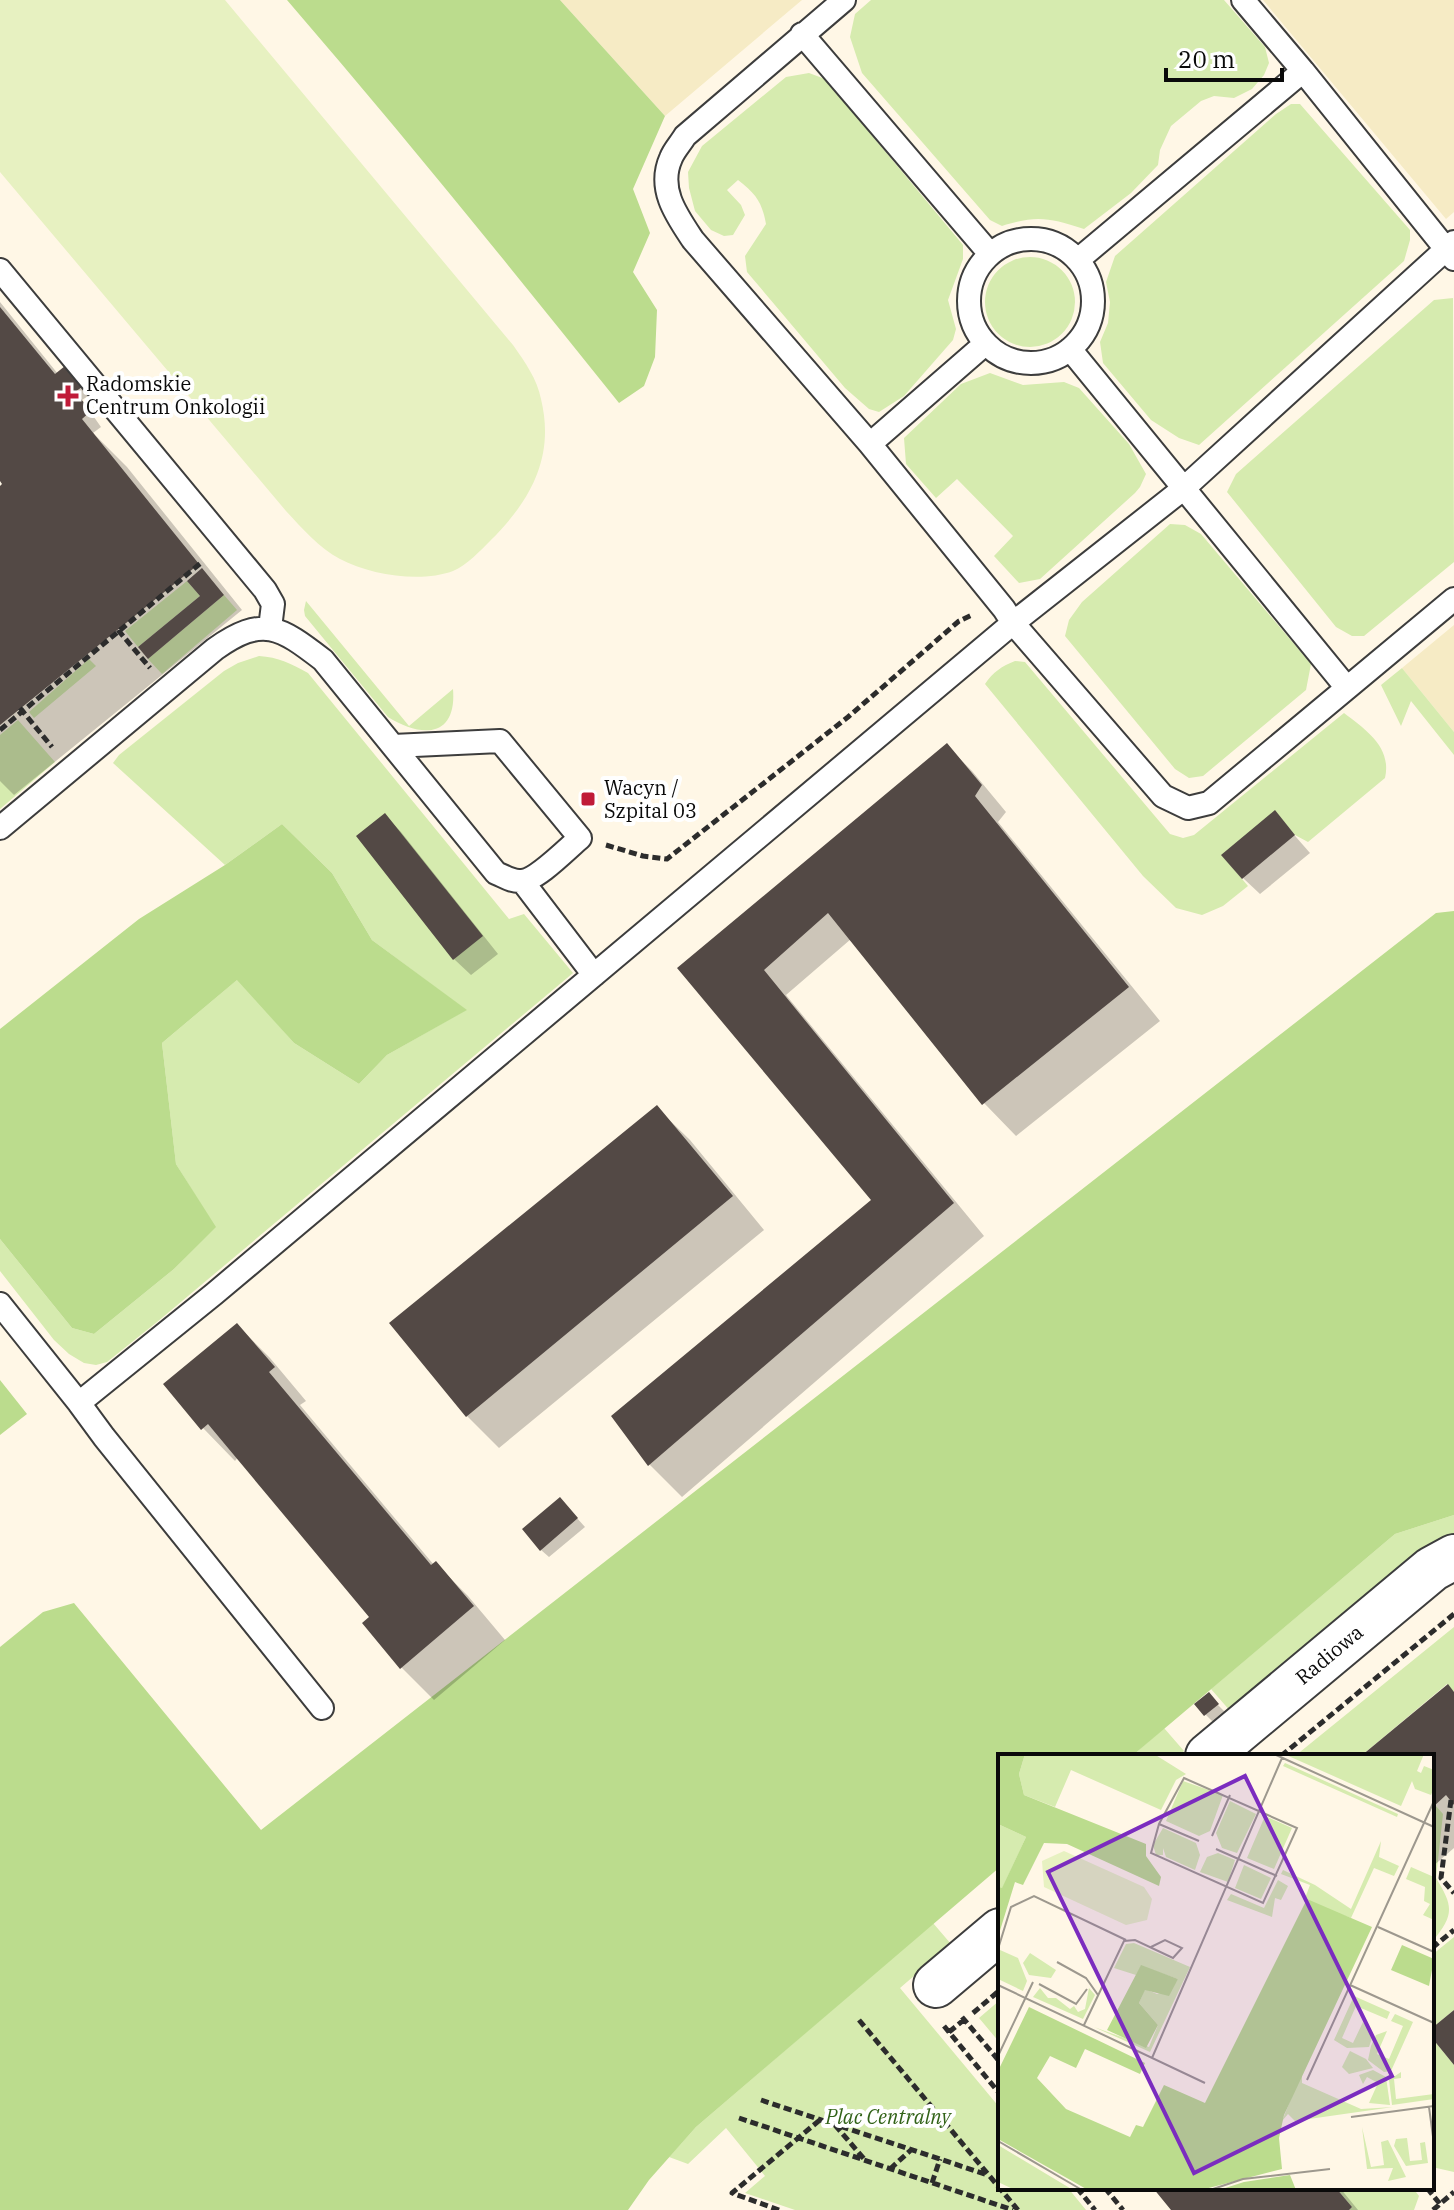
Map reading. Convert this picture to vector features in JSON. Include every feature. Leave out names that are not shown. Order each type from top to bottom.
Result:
[{"type":"street","name":"Radiowa","points":[[1210,1754],[1432,1569],[1454,1557]]},
{"type":"street","points":[[936,1985],[998,1933]]},
{"type":"lane","points":[[844,0],[685,136],[670,159],[667,183],[671,206],[693,240],[870,444],[1009,616],[1163,796],[1188,808],[1209,803],[1454,599]]},
{"type":"lane","points":[[79,1403],[214,1294],[594,975],[1009,616],[1183,489],[1451,250],[1243,0]]},
{"type":"lane","points":[[802,34],[990,254]]},
{"type":"lane","points":[[1079,259],[1303,71]]},
{"type":"lane","points":[[1034,239],[1057,244],[1079,259],[1093,295],[1091,317],[1083,335],[1070,349],[1053,359],[1019,362],[1002,356],[985,344],[971,316],[969,299],[979,267],[990,254],[1010,242],[1034,239]]},
{"type":"lane","points":[[0,270],[265,590],[273,604],[270,628]]},
{"type":"lane","points":[[870,444],[985,344]]},
{"type":"lane","points":[[1070,349],[1347,688]]},
{"type":"lane","points":[[0,828],[233,636],[252,629],[270,628],[296,639],[323,660],[496,873],[523,882],[594,975]]},
{"type":"lane","points":[[393,746],[500,741],[580,838],[523,882]]},
{"type":"lane","points":[[0,1304],[322,1708]]},
{"type":"path","points":[[0,730],[226,542]]},
{"type":"path","points":[[580,838],[643,856],[667,859],[848,717],[959,621],[978,613],[1009,616]]},
{"type":"path","points":[[118,630],[168,688]]},
{"type":"path","points":[[21,710],[50,744]]},
{"type":"path","points":[[1283,1754],[1454,1614]]},
{"type":"path","points":[[1451,1800],[1441,1878],[1454,1893]]},
{"type":"path","points":[[1434,1946],[1454,1930]]},
{"type":"path","points":[[998,2060],[936,1985],[920,1997],[998,2092]]},
{"type":"path","points":[[859,2020],[998,2186]]},
{"type":"path","points":[[761,2100],[990,2175]]},
{"type":"path","points":[[739,2118],[1016,2210]]},
{"type":"path","points":[[779,2210],[732,2193],[821,2119]]},
{"type":"path","points":[[834,2124],[866,2161]]},
{"type":"path","points":[[890,2169],[912,2149]]},
{"type":"path","points":[[932,2183],[940,2159]]},
{"type":"path","points":[[1001,2190],[1016,2210]]},
{"type":"path","points":[[1079,2190],[1095,2210]]},
{"type":"path","points":[[1107,2190],[1123,2210]]},
{"type":"path","points":[[1429,2190],[1440,2204]]},
{"type":"path","points":[[1433,2210],[1454,2192]]},
{"type":"shaded area","points":[[560,0],[802,0],[665,116]]},
{"type":"shaded area","points":[[1263,0],[1454,0],[1454,212],[1446,219]]},
{"type":"shaded area","points":[[1454,625],[1454,732],[1402,668]]},
{"type":"green space","points":[[0,0],[225,0],[513,345],[537,385],[545,420],[545,440],[536,476],[518,509],[473,557],[453,571],[440,575],[411,577],[380,573],[352,565],[332,554],[286,511],[0,172]]},
{"type":"green space","points":[[287,0],[560,0],[665,116],[633,189],[650,233],[633,272],[657,310],[655,357],[644,386],[619,403]]},
{"type":"green space","points":[[871,0],[1224,0],[1265,47],[1269,63],[1252,89],[1234,98],[1214,96],[1201,101],[1171,126],[1160,150],[1158,165],[1131,193],[1084,229],[1043,219],[1002,226],[990,220],[862,73],[850,37],[855,14]]},
{"type":"green space","points":[[809,73],[825,79],[963,245],[963,259],[948,300],[956,329],[953,340],[904,396],[879,412],[869,409],[845,388],[747,272],[745,256],[766,224],[754,194],[738,180],[727,190],[741,205],[745,215],[733,235],[724,236],[711,230],[695,211],[689,188],[688,172],[702,146],[786,77]]},
{"type":"green space","points":[[1291,104],[1300,104],[1410,230],[1410,240],[1404,261],[1199,445],[1179,438],[1151,420],[1103,363],[1100,342],[1108,323],[1110,302],[1106,282],[1115,256]]},
{"type":"green space","points":[[1021,257],[1039,257],[1055,264],[1068,277],[1075,293],[1075,311],[1068,327],[1055,340],[1039,347],[1021,347],[1005,340],[992,327],[985,311],[985,293],[992,277],[1005,264]]},
{"type":"green space","points":[[1453,298],[1454,562],[1364,636],[1352,636],[1336,627],[1227,492],[1236,474],[1434,300]]},
{"type":"green space","points":[[990,373],[1023,385],[1064,382],[1079,388],[1129,444],[1146,474],[1135,493],[1040,579],[1019,583],[994,556],[1013,536],[957,479],[936,498],[906,464],[904,438],[961,384]]},
{"type":"green space","points":[[1170,524],[1185,525],[1201,534],[1311,664],[1306,690],[1203,776],[1189,778],[1175,769],[1065,636],[1069,620],[1082,602]]},
{"type":"green space","points":[[187,581],[200,596],[138,647],[125,631]]},
{"type":"green space","points":[[224,595],[237,610],[162,674],[148,659]]},
{"type":"green space","points":[[306,601],[409,726],[453,689],[453,705],[443,725],[424,730],[400,724],[388,717],[305,616]]},
{"type":"green space","points":[[259,656],[285,662],[308,673],[509,919],[524,914],[573,973],[107,1362],[96,1365],[84,1363],[54,1340],[0,1271],[0,1239],[72,1328],[94,1334],[174,1269],[215,1227],[176,1164],[162,1043],[238,979],[294,1043],[359,1084],[387,1055],[466,1010],[372,940],[332,873],[282,824],[225,865],[113,763],[224,671]]},
{"type":"green space","points":[[89,659],[96,666],[34,718],[29,712]]},
{"type":"green space","points":[[1015,661],[1025,662],[1170,834],[1183,838],[1194,835],[1344,713],[1381,748],[1385,757],[1385,778],[1308,842],[1295,835],[1275,811],[1222,855],[1248,886],[1223,906],[1202,915],[1176,908],[1143,876],[985,684],[998,670]]},
{"type":"green space","points":[[1402,668],[1454,732],[1454,755],[1411,701],[1401,726],[1381,685]]},
{"type":"green space","points":[[18,720],[55,762],[0,809],[0,735]]},
{"type":"green space","points":[[282,824],[332,873],[372,940],[467,1010],[387,1055],[359,1084],[294,1043],[237,980],[162,1043],[176,1164],[216,1227],[174,1269],[94,1334],[72,1328],[0,1239],[0,1029],[139,919],[225,865]]},
{"type":"green space","points":[[1454,911],[1454,1515],[1395,1534],[1134,1754],[998,1754],[998,1869],[696,2127],[649,2180],[628,2210],[0,2210],[0,1647],[43,1612],[74,1603],[261,1830],[1436,913]]},
{"type":"green space","points":[[0,1380],[27,1414],[0,1435]]},
{"type":"green space","points":[[1454,1515],[1454,1538],[1231,1712],[1211,1689],[1395,1534]]},
{"type":"green space","points":[[1454,1627],[1454,1692],[1447,1684],[1363,1754],[1297,1754]]},
{"type":"green space","points":[[1164,1728],[1184,1751],[1180,1754],[1134,1754]]},
{"type":"green space","points":[[1434,1806],[1443,1814],[1436,1878],[1446,1896],[1449,1911],[1448,1918],[1434,1939]]},
{"type":"green space","name":"Plac Centralny","points":[[933,1923],[951,1944],[900,1988],[998,2106],[998,2190],[1070,2190],[1086,2210],[795,2210],[745,2193],[765,2176],[726,2128],[688,2164],[669,2157],[696,2127]]},
{"type":"green space","points":[[1454,1937],[1454,2010],[1434,2026],[1434,1953]]},
{"type":"green space","points":[[998,2002],[998,2041],[979,2018]]},
{"type":"green space","points":[[1434,2040],[1454,2065],[1454,2172],[1434,2167]]},
{"type":"green space","points":[[1338,2190],[1414,2190],[1419,2196],[1414,2210],[1349,2210],[1352,2207]]},
{"type":"building","name":"Radomskie Centrum Onkologii","points":[[0,307],[55,374],[65,366],[82,387],[75,392],[91,411],[82,419],[199,564],[0,725],[2,484]]},
{"type":"building","points":[[202,568],[224,595],[148,659],[138,647],[200,596],[187,581]]},
{"type":"building","points":[[947,743],[982,785],[975,796],[1129,987],[982,1105],[828,913],[764,970],[954,1203],[648,1466],[611,1416],[871,1200],[677,968]]},
{"type":"building","points":[[1275,810],[1295,835],[1242,879],[1221,855]]},
{"type":"building","points":[[385,813],[483,936],[453,960],[356,836]]},
{"type":"building","points":[[657,1105],[733,1196],[466,1417],[389,1323]]},
{"type":"building","points":[[237,1323],[275,1367],[269,1372],[431,1565],[436,1561],[474,1606],[400,1669],[362,1623],[369,1617],[208,1424],[201,1430],[163,1384]]},
{"type":"building","points":[[560,1497],[578,1518],[540,1551],[522,1529]]},
{"type":"building","points":[[1448,1684],[1454,1692],[1454,1805],[1446,1795],[1434,1806],[1434,1754],[1363,1754]]},
{"type":"building","points":[[1209,1692],[1219,1704],[1204,1716],[1194,1704]]},
{"type":"building","points":[[1454,2010],[1454,2065],[1434,2040],[1434,2026]]},
{"type":"building","points":[[1155,2190],[1338,2190],[1352,2207],[1349,2210],[1171,2210]]},
{"type":"place","name":"Radomskie Centrum Onkologii","points":[[68,396]]},
{"type":"place","name":"Wacyn / Szpital 03","points":[[588,799]]}]
